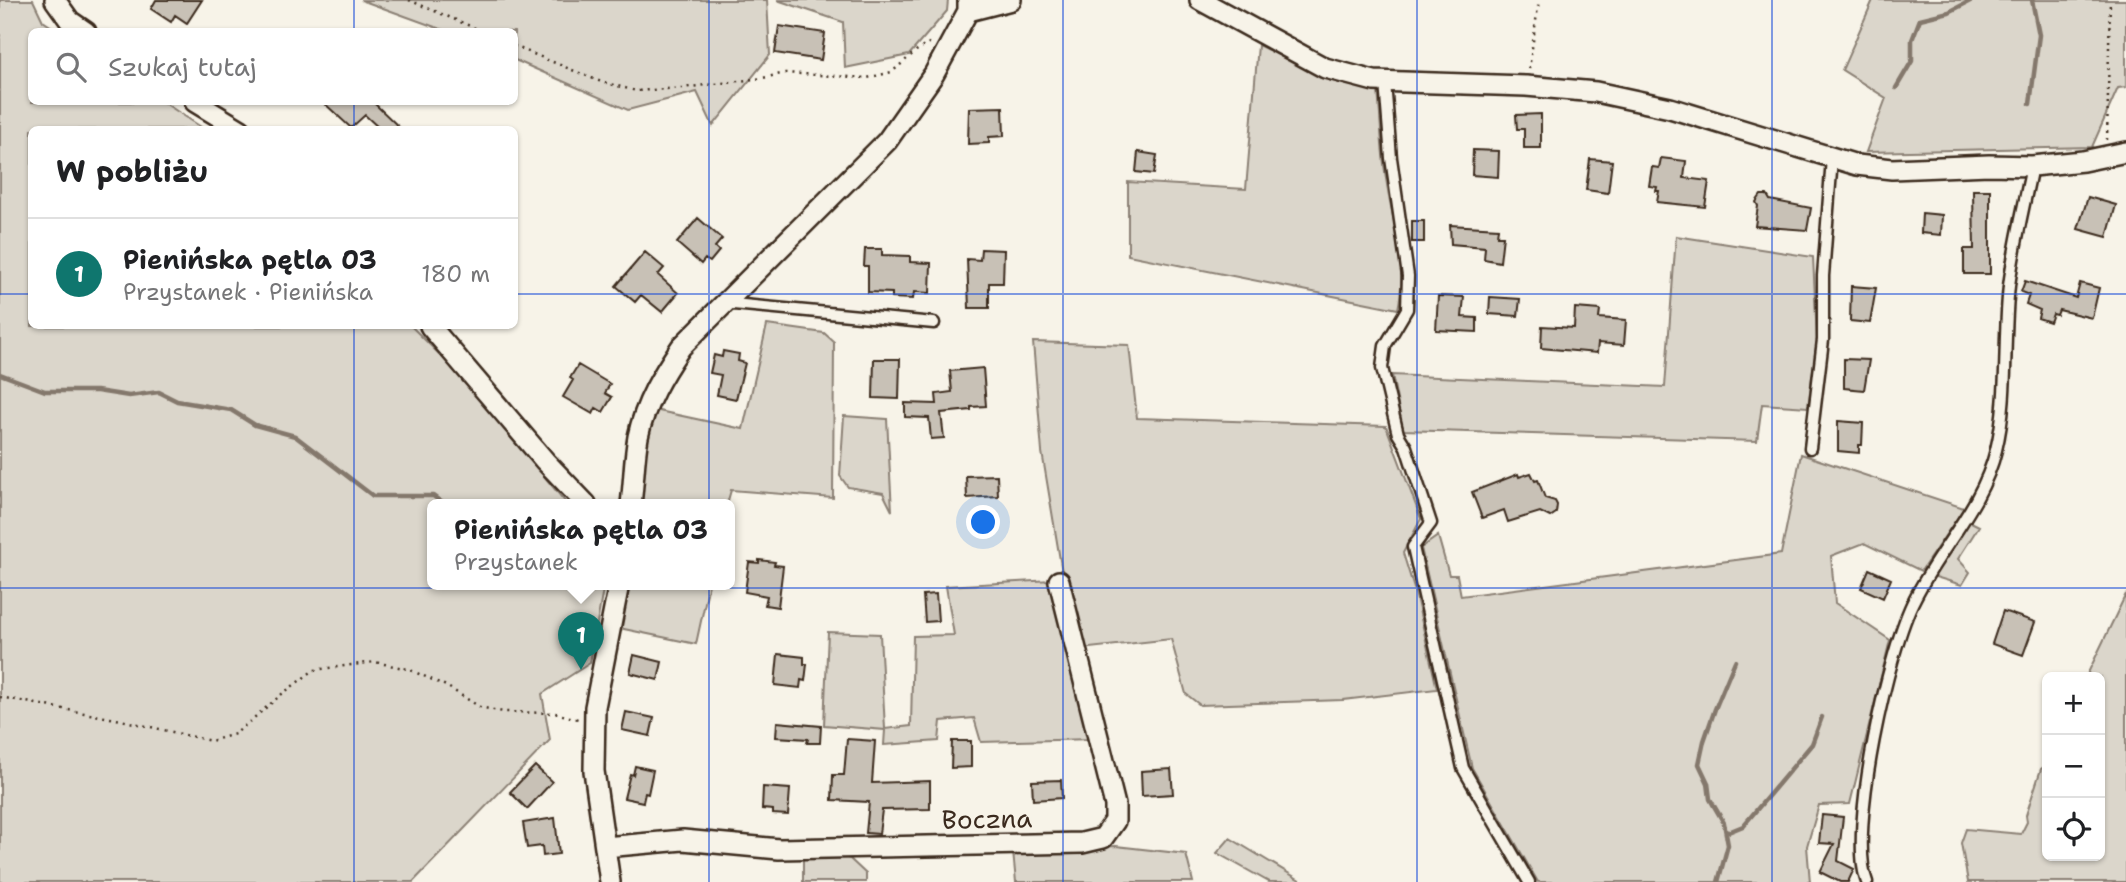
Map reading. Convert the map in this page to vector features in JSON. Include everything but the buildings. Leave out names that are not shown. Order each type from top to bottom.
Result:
[{"type":"street","points":[[55,0],[70,21],[80,28]]},
{"type":"street","points":[[632,499],[638,437],[650,399],[681,347],[887,141],[934,74],[968,6],[1011,0]]},
{"type":"street","points":[[1212,2],[1269,39],[1325,68],[1385,82],[1526,86],[1596,92],[1670,108],[1857,165],[1892,169],[1989,164],[2032,166],[2117,154]]},
{"type":"street","points":[[200,105],[234,126]]},
{"type":"street","points":[[433,329],[581,499]]},
{"type":"street","name":"Boczna","points":[[605,847],[683,840],[779,849],[1082,843],[1103,838],[1115,821],[1115,805],[1059,580]]},
{"type":"street","points":[[610,882],[594,771],[595,724],[618,590]]},
{"type":"lane","points":[[1385,82],[1391,158],[1408,287],[1407,309],[1385,346],[1382,368],[1398,434],[1406,447],[1431,523],[1413,547],[1463,768],[1529,882]]},
{"type":"lane","points":[[1810,448],[1823,340],[1823,276],[1832,158]]},
{"type":"lane","points":[[1867,882],[1864,874],[1863,843],[1866,785],[1895,650],[1913,600],[1938,556],[1975,501],[1996,452],[2003,411],[2004,345],[2010,283],[2032,166]]},
{"type":"lane","points":[[727,301],[733,304],[934,323]]},
{"type":"path","points":[[409,0],[475,28]]},
{"type":"path","points":[[1526,86],[1539,0]]},
{"type":"path","points":[[2110,0],[2117,154]]},
{"type":"path","points":[[518,48],[599,80],[636,91],[682,88],[786,73],[867,78],[892,72],[916,51],[933,41]]},
{"type":"path","points":[[0,697],[121,720],[211,741],[235,734],[314,670],[375,662],[408,669],[446,686],[480,708],[503,712],[555,713],[595,724]]},
{"type":"shaded area","points":[[0,0],[33,0],[43,21],[54,28],[28,28],[28,105],[168,105],[199,126],[28,126],[28,329],[414,329],[466,381],[563,499],[427,499],[427,590],[603,590],[590,663],[542,694],[550,740],[413,882],[0,882]]},
{"type":"shaded area","points":[[361,0],[767,0],[770,55],[713,126],[697,92],[628,110],[518,61],[518,28],[438,28]]},
{"type":"shaded area","points":[[777,0],[948,0],[947,11],[909,55],[845,68],[843,22]]},
{"type":"shaded area","points":[[1873,0],[2126,0],[2126,87],[2118,88],[2092,147],[1866,152],[1886,98],[1842,70]]},
{"type":"shaded area","points":[[1258,45],[1317,74],[1378,91],[1384,167],[1400,260],[1401,293],[1398,309],[1128,255],[1128,182],[1246,189]]},
{"type":"shaded area","points":[[1676,236],[1813,257],[1817,339],[1808,407],[1762,404],[1757,441],[1403,430],[1392,375],[1665,387]]},
{"type":"shaded area","points":[[767,325],[824,333],[834,342],[833,498],[731,490],[728,499],[639,499],[646,431],[654,410],[743,429]]},
{"type":"shaded area","points":[[1033,342],[1129,345],[1137,418],[1386,426],[1421,519],[1403,553],[1415,592],[1437,689],[1343,700],[1200,705],[1186,694],[1171,639],[1081,649],[1063,578],[1042,452]]},
{"type":"shaded area","points":[[844,416],[887,419],[892,511],[883,493],[848,487],[840,476]]},
{"type":"shaded area","points":[[1801,454],[1964,508],[1921,571],[1864,543],[1831,556],[1835,603],[1890,640],[1850,804],[1819,805],[1807,846],[1810,882],[1538,882],[1472,768],[1421,548],[1438,536],[1449,575],[1457,575],[1461,596],[1781,554]]},
{"type":"shaded area","points":[[1969,521],[1979,526],[1958,559],[1970,572],[1962,585],[1932,576]]},
{"type":"shaded area","points":[[1052,580],[1092,739],[981,742],[974,718],[941,721],[939,741],[884,745],[885,730],[824,725],[828,632],[880,634],[885,729],[911,726],[913,636],[954,635],[946,586]]},
{"type":"shaded area","points":[[625,590],[708,590],[696,644],[624,629],[618,625]]},
{"type":"shaded area","points":[[2126,594],[2126,882],[1968,882],[1961,843],[1966,829],[2021,834],[2042,768],[2042,861],[2105,861],[2105,672],[2088,672]]},
{"type":"shaded area","points":[[1230,838],[1303,882],[1269,882],[1217,853]]},
{"type":"shaded area","points":[[1116,846],[1186,854],[1193,882],[1016,882],[1013,852]]},
{"type":"shaded area","points":[[837,855],[850,859],[866,874],[866,882],[803,882],[803,858]]},
{"type":"waterway","points":[[1896,88],[1912,61],[1912,40],[1920,19],[1949,12],[1972,0]]},
{"type":"waterway","points":[[2030,104],[2039,35],[2032,0]]},
{"type":"waterway","points":[[0,374],[45,391],[97,391],[129,396],[159,392],[177,401],[231,410],[255,425],[295,436],[373,496],[433,496],[437,499]]},
{"type":"waterway","points":[[1718,882],[1728,845],[1724,823],[1710,799],[1708,783],[1699,764],[1715,709],[1735,661]]},
{"type":"waterway","points":[[1726,833],[1743,826],[1812,744],[1822,717]]},
{"type":"place","name":"Pienińska pętla 03","points":[[581,670]]}]
